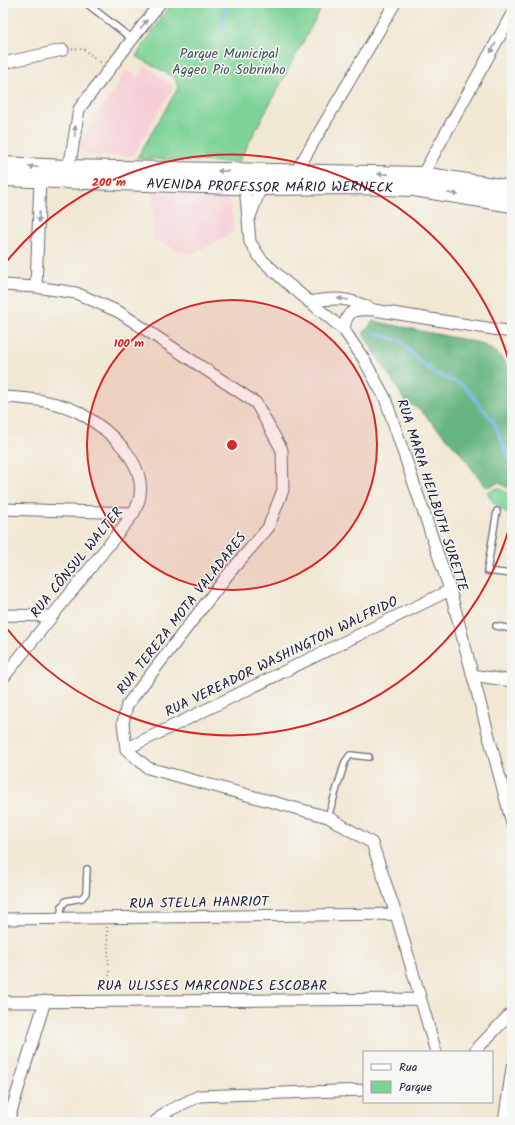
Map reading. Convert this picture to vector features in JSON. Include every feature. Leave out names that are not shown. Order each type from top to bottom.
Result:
[{"type":"main road","name":"AVENIDA PROFESSOR MÁRIO WERNECK","points":[[3,165],[64,174],[245,186],[262,180],[296,172],[512,189]]},
{"type":"main road","name":"AVENIDA PROFESSOR MÁRIO WERNECK","points":[[3,178],[40,178],[64,174],[262,180],[358,186],[418,182],[512,204]]},
{"type":"street","points":[[64,174],[71,157],[79,109],[160,3]]},
{"type":"street","points":[[296,172],[395,3]]},
{"type":"street","points":[[418,182],[512,14]]},
{"type":"street","points":[[3,63],[62,50]]},
{"type":"street","points":[[36,286],[40,178]]},
{"type":"street","points":[[247,222],[262,180]]},
{"type":"street","name":"RUA MARIA HEILBUTH SURETTE","points":[[245,186],[247,222],[250,242],[261,259],[309,302],[344,330],[363,358],[385,398],[450,590],[512,823]]},
{"type":"street","name":"RUA TEREZA MOTA VALADARES","points":[[3,285],[36,286],[76,294],[126,316],[256,403],[282,450],[283,490],[268,528],[230,572],[128,705],[123,723],[126,749]]},
{"type":"street","points":[[309,302],[331,298],[357,302],[374,310]]},
{"type":"street","points":[[344,330],[345,319],[350,313],[359,310],[374,310],[512,332]]},
{"type":"street","name":"RUA CÔNSUL WALTER","points":[[3,397],[49,402],[80,413],[106,431],[130,455],[138,475],[140,495],[134,513],[3,678]]},
{"type":"street","points":[[3,509],[134,513]]},
{"type":"street","name":"RUA VEREADOR WASHINGTON WALFRIDO","points":[[126,749],[450,590]]},
{"type":"street","points":[[3,615],[52,616]]},
{"type":"street","points":[[472,675],[512,681]]},
{"type":"street","points":[[126,749],[148,768],[328,817],[372,843],[396,914],[436,1051]]},
{"type":"street","name":"RUA STELLA HANRIOT","points":[[3,920],[396,914]]},
{"type":"street","name":"RUA ULISSES MARCONDES ESCOBAR","points":[[3,1002],[420,999]]},
{"type":"street","points":[[8,1122],[45,1001]]},
{"type":"street","points":[[475,1051],[512,1012]]},
{"type":"street","points":[[504,1122],[512,1068]]},
{"type":"street","points":[[155,1122],[166,1112],[199,1096],[363,1090]]},
{"type":"lane","points":[[86,3],[132,39]]},
{"type":"lane","points":[[497,511],[487,571],[512,574]]},
{"type":"lane","points":[[496,626],[512,629]]},
{"type":"lane","points":[[328,817],[345,762],[350,754],[369,756]]},
{"type":"lane","points":[[60,919],[62,906],[66,901],[82,898],[86,893],[87,869]]},
{"type":"path","points":[[62,50],[83,49],[109,69]]},
{"type":"path","points":[[106,919],[110,1001]]},
{"type":"shaded area","points":[[145,66],[174,86],[133,156],[91,155],[77,147],[126,70],[138,77]]},
{"type":"shaded area","points":[[153,192],[228,195],[235,232],[190,255],[153,239]]},
{"type":"green space","name":"Parque Municipal Aggeo Pio Sobrinho","points":[[172,3],[324,3],[238,163],[137,158],[178,88],[175,78],[136,56]]},
{"type":"green space","points":[[373,321],[480,343],[498,354],[512,371],[512,490],[499,483],[487,487],[483,484],[460,452],[420,410],[405,401],[363,334]]},
{"type":"green space","points":[[498,488],[512,496],[512,518],[493,502],[487,492]]},
{"type":"waterway","points":[[224,32],[223,18],[227,3]]},
{"type":"waterway","points":[[374,333],[400,340],[419,361],[433,372],[464,386],[493,421],[512,466]]}]
